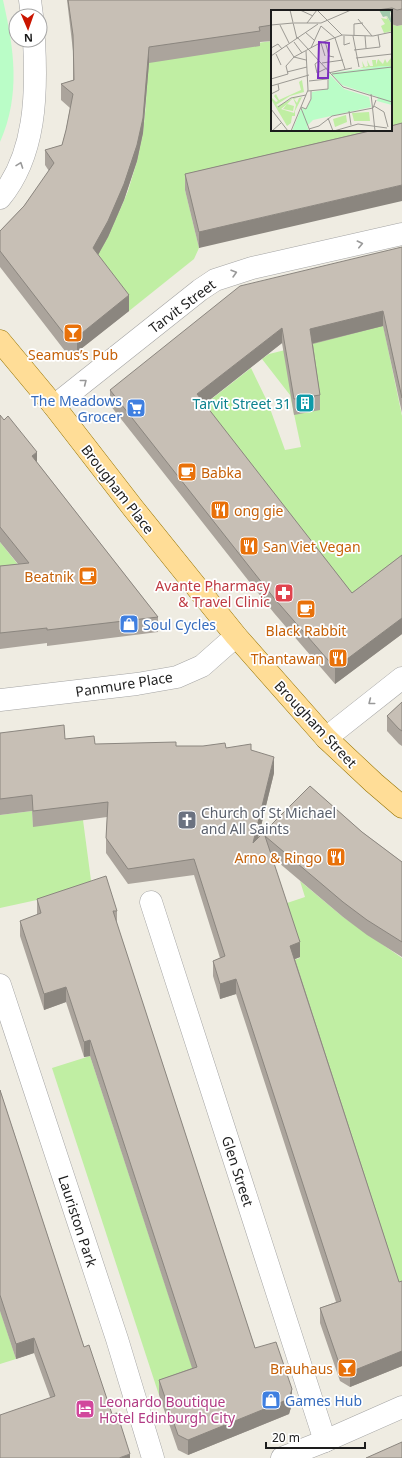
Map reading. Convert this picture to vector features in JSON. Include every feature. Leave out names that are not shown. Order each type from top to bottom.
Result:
[{"type":"main road","name":"Brougham Place","points":[[0,341],[54,406],[133,508],[236,636]]},
{"type":"main road","name":"Brougham Street","points":[[236,636],[326,738],[402,807]]},
{"type":"street","points":[[0,198],[16,175],[29,134],[36,70],[35,48]]},
{"type":"street","name":"Tarvit Street","points":[[54,406],[200,290],[215,280],[252,268],[402,234]]},
{"type":"street","name":"Panmure Place","points":[[0,700],[137,684],[177,676],[202,666],[236,636]]},
{"type":"street","points":[[326,738],[402,678]]},
{"type":"street","name":"Glen Street","points":[[152,902],[325,1441]]},
{"type":"street","name":"Lauriston Park","points":[[0,985],[117,1339],[153,1458]]},
{"type":"street","points":[[282,1458],[402,1407]]},
{"type":"green space","points":[[0,0],[3,0],[8,24],[8,48],[11,48],[14,71],[11,106],[7,124],[0,142]]},
{"type":"green space","points":[[392,24],[397,26],[402,25],[402,139],[185,190],[199,248],[194,259],[129,311],[81,250],[119,212],[128,191],[137,161],[143,133],[146,104],[147,59],[271,41],[271,131],[392,131]]},
{"type":"green space","points":[[382,320],[402,416],[402,570],[352,609],[204,405],[251,368],[268,403],[285,450],[301,447],[290,395],[262,359],[269,354],[370,329]]},
{"type":"green space","points":[[0,542],[31,581],[0,583]]},
{"type":"green space","points":[[32,811],[33,826],[83,820],[92,888],[0,908],[0,815]]},
{"type":"green space","points":[[300,881],[343,917],[402,958],[402,1296],[290,961],[300,958],[272,908],[305,897]]},
{"type":"green space","points":[[90,1056],[197,1382],[159,1395],[52,1068]]},
{"type":"green space","points":[[0,1310],[16,1359],[0,1364]]},
{"type":"building","points":[[68,0],[402,0],[402,9],[397,10],[392,8],[377,10],[271,10],[271,25],[259,27],[260,31],[149,47],[143,118],[137,145],[124,184],[108,221],[93,248],[129,295],[77,337],[65,335],[0,251],[0,231],[24,206],[54,163],[45,150],[62,145],[73,94],[61,84],[74,80],[73,35]]},
{"type":"building","points":[[402,123],[402,185],[199,232],[185,174],[370,131],[392,131],[392,126]]},
{"type":"building","points":[[402,247],[402,398],[383,311],[310,329],[320,395],[294,399],[282,328],[197,394],[352,593],[402,555],[402,618],[335,668],[274,598],[110,390],[240,286]]},
{"type":"building","points":[[0,415],[4,420],[8,416],[37,452],[32,456],[158,617],[47,630],[47,628],[0,633],[0,566],[29,563],[0,527]]},
{"type":"building","points":[[402,702],[402,731],[387,716]]},
{"type":"building","points":[[64,725],[65,739],[94,736],[95,744],[176,742],[176,746],[203,746],[225,743],[226,748],[251,744],[251,750],[274,757],[253,843],[310,786],[362,832],[402,862],[402,942],[367,920],[343,902],[265,836],[300,942],[290,946],[399,1282],[402,1281],[402,1351],[350,1372],[340,1366],[320,1308],[341,1301],[236,979],[220,984],[213,961],[225,956],[194,859],[128,869],[106,838],[108,802],[33,811],[32,795],[0,799],[0,733]]},
{"type":"building","points":[[106,876],[117,911],[113,911],[255,1348],[276,1342],[292,1389],[289,1399],[188,1440],[178,1435],[159,1380],[197,1367],[90,1040],[84,1042],[66,987],[44,994],[20,921],[41,913],[37,899]]},
{"type":"building","points":[[0,1090],[84,1347],[89,1345],[112,1414],[117,1413],[130,1454],[119,1458],[0,1458],[0,1415],[55,1396],[34,1338],[16,1344],[0,1295]]},
{"type":"building","points":[[402,1442],[402,1458],[366,1458]]},
{"type":"place","name":"Seamus’s Pub","points":[[73,333]]},
{"type":"place","name":"Tarvit Street 31","points":[[305,403]]},
{"type":"place","name":"The Meadows Grocer","points":[[136,408]]},
{"type":"place","name":"Babka","points":[[187,472]]},
{"type":"place","name":"ong gie","points":[[220,510]]},
{"type":"place","name":"San Viet Vegan","points":[[249,546]]},
{"type":"place","name":"Beatnik","points":[[88,576]]},
{"type":"place","name":"Avante Pharmacy & Travel Clinic","points":[[284,593]]},
{"type":"place","name":"Black Rabbit","points":[[306,609]]},
{"type":"place","name":"Soul Cycles","points":[[129,624]]},
{"type":"place","name":"Thantawan","points":[[338,658]]},
{"type":"place","name":"Church of St Michael and All Saints","points":[[187,820]]},
{"type":"place","name":"Arno & Ringo","points":[[336,857]]},
{"type":"place","name":"Brauhaus","points":[[347,1368]]},
{"type":"place","name":"Games Hub","points":[[271,1400]]},
{"type":"place","name":"Leonardo Boutique Hotel Edinburgh City","points":[[85,1409]]}]
